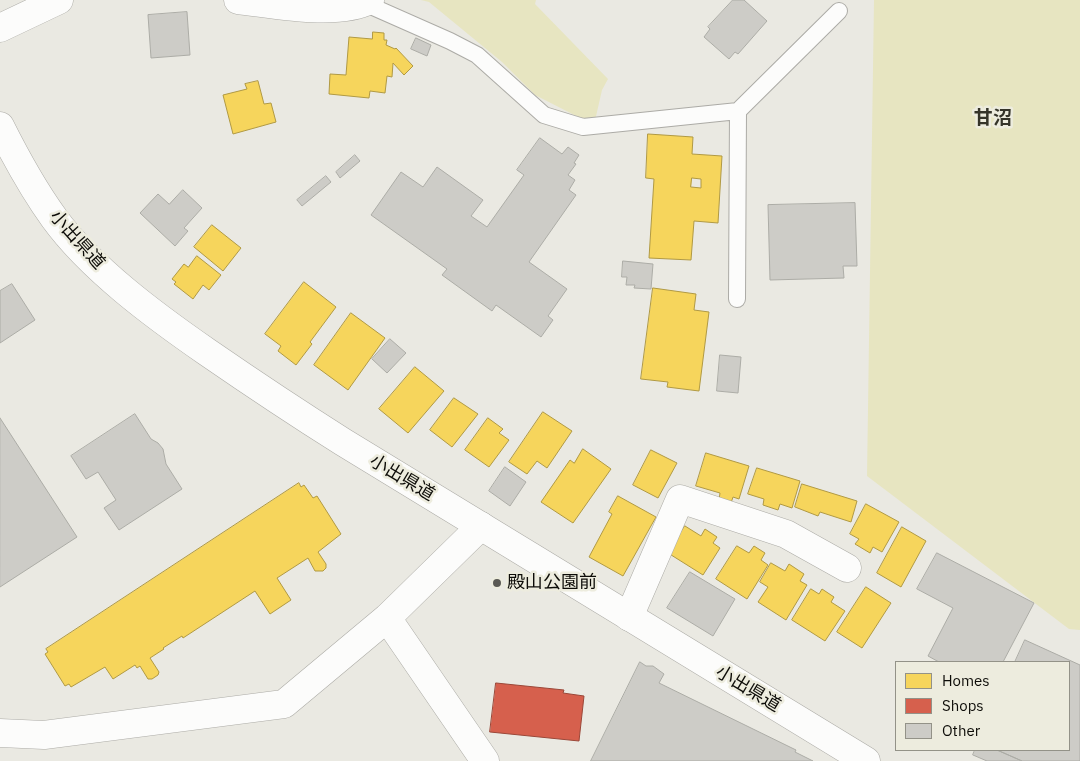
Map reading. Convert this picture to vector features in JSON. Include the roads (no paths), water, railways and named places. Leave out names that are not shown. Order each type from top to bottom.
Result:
[{"type":"street","points":[[0,28],[59,0]]},
{"type":"street","points":[[238,0],[300,8],[337,8],[367,2]]},
{"type":"street","name":"小出県道","points":[[0,126],[17,162],[54,218],[83,252],[159,318],[288,408],[866,761]]},
{"type":"street","points":[[629,617],[680,499],[786,534],[847,568]]},
{"type":"street","points":[[0,733],[44,735],[284,704],[387,618],[480,526]]},
{"type":"street","points":[[387,618],[485,761]]},
{"type":"lane","points":[[367,2],[450,41],[477,56],[544,115],[584,127],[738,111],[839,10]]},
{"type":"lane","points":[[737,299],[738,111]]},
{"type":"place","name":"殿山公園前","points":[[497,583]]},
{"type":"district","name":"甘沼","points":[[993,119]]}]
